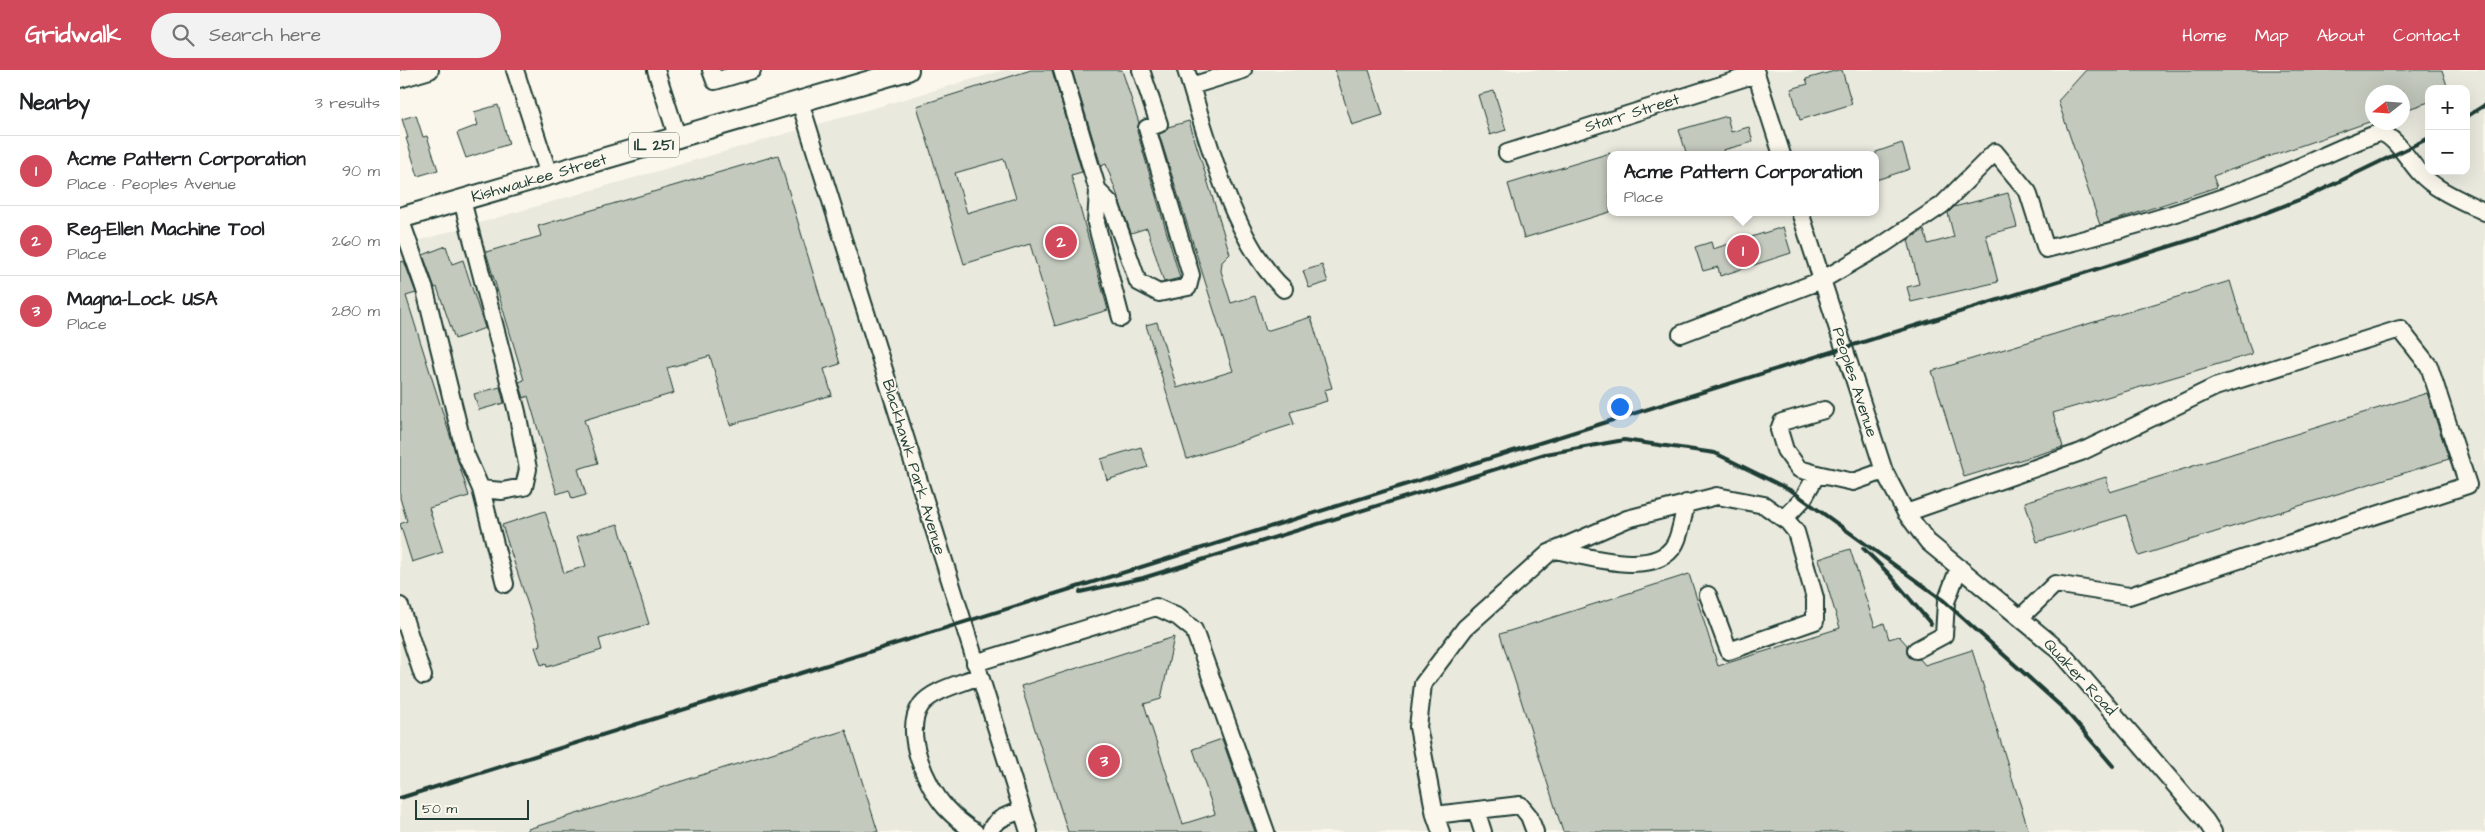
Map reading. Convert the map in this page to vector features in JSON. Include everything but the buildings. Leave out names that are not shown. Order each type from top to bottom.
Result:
[{"type":"main road","name":"Kishwaukee Street","points":[[400,218],[908,70]]},
{"type":"street","points":[[400,79],[430,70]]},
{"type":"street","points":[[515,70],[549,175]]},
{"type":"street","points":[[656,70],[678,138]]},
{"type":"street","points":[[711,70],[715,81],[752,70]]},
{"type":"street","points":[[1062,70],[1098,191],[1096,223],[1121,318]]},
{"type":"street","points":[[1098,191],[1110,202],[1138,282],[1159,293],[1188,286],[1191,275],[1147,128],[1159,124],[1141,70]]},
{"type":"street","points":[[1243,70],[1189,78],[1205,132],[1243,233],[1268,274],[1284,289]]},
{"type":"street","points":[[1756,72],[1781,151]]},
{"type":"street","name":"Starr Street","points":[[1507,153],[1756,72]]},
{"type":"street","name":"Blackhawk Park Avenue","points":[[800,102],[1029,832]]},
{"type":"street","points":[[1681,334],[1822,280],[1884,244],[1942,205],[1995,152],[2028,192],[2046,249],[2125,229],[2199,205],[2269,180],[2379,133],[2385,133],[2393,139],[2421,174],[2433,185],[2485,212]]},
{"type":"street","points":[[462,200],[517,412],[528,469],[524,488],[502,491],[482,489]]},
{"type":"street","name":"Peoples Avenue","points":[[1801,216],[1884,471],[1906,513],[1928,542]]},
{"type":"street","points":[[400,218],[424,290],[465,453],[482,489],[505,584]]},
{"type":"street","points":[[1906,513],[2081,452],[2215,387],[2400,329],[2429,366],[2468,485],[2129,596],[2055,584],[2020,618]]},
{"type":"street","points":[[1824,410],[1782,422],[1778,430],[1785,450],[1799,470],[1853,482],[1884,471]]},
{"type":"street","points":[[1784,519],[1802,499],[1817,474]]},
{"type":"street","points":[[1441,832],[1435,815],[1418,727],[1423,684],[1465,628],[1555,550],[1627,519],[1717,496],[1764,505],[1784,519],[1796,532],[1815,598],[1814,621],[1729,651],[1708,595]]},
{"type":"street","points":[[1555,550],[1632,564],[1653,561],[1666,555],[1675,544],[1686,503]]},
{"type":"street","name":"Quaker Road","points":[[1928,542],[2060,650],[2213,832]]},
{"type":"street","points":[[1916,650],[1944,635],[1946,602],[1958,567]]},
{"type":"street","points":[[400,606],[423,676]]},
{"type":"street","points":[[975,832],[945,807],[927,778],[915,743],[914,720],[922,704],[977,670],[1156,607],[1178,618],[1194,630],[1266,832]]},
{"type":"street","points":[[1435,815],[1520,805],[1529,816],[1535,832]]},
{"type":"street","points":[[990,832],[991,828],[1001,819],[1022,810]]},
{"type":"street","points":[[1476,810],[1483,832]]},
{"type":"shaded area","points":[[1004,70],[2485,70],[2485,832],[400,832],[400,246]]},
{"type":"railway","points":[[2470,114],[2485,105]]},
{"type":"railway","points":[[400,798],[2216,232],[2309,196],[2425,140]]},
{"type":"railway","points":[[1080,592],[1143,578],[1545,454],[1624,440],[1715,453],[1792,491],[1943,600],[2065,710],[2113,766]]},
{"type":"railway","points":[[1863,548],[1889,574],[1931,624]]},
{"type":"place","name":"Reg-Ellen Machine Tool","points":[[1061,242]]},
{"type":"place","name":"Acme Pattern Corporation","points":[[1743,251]]},
{"type":"place","name":"Magna-Lock USA","points":[[1104,761]]}]
